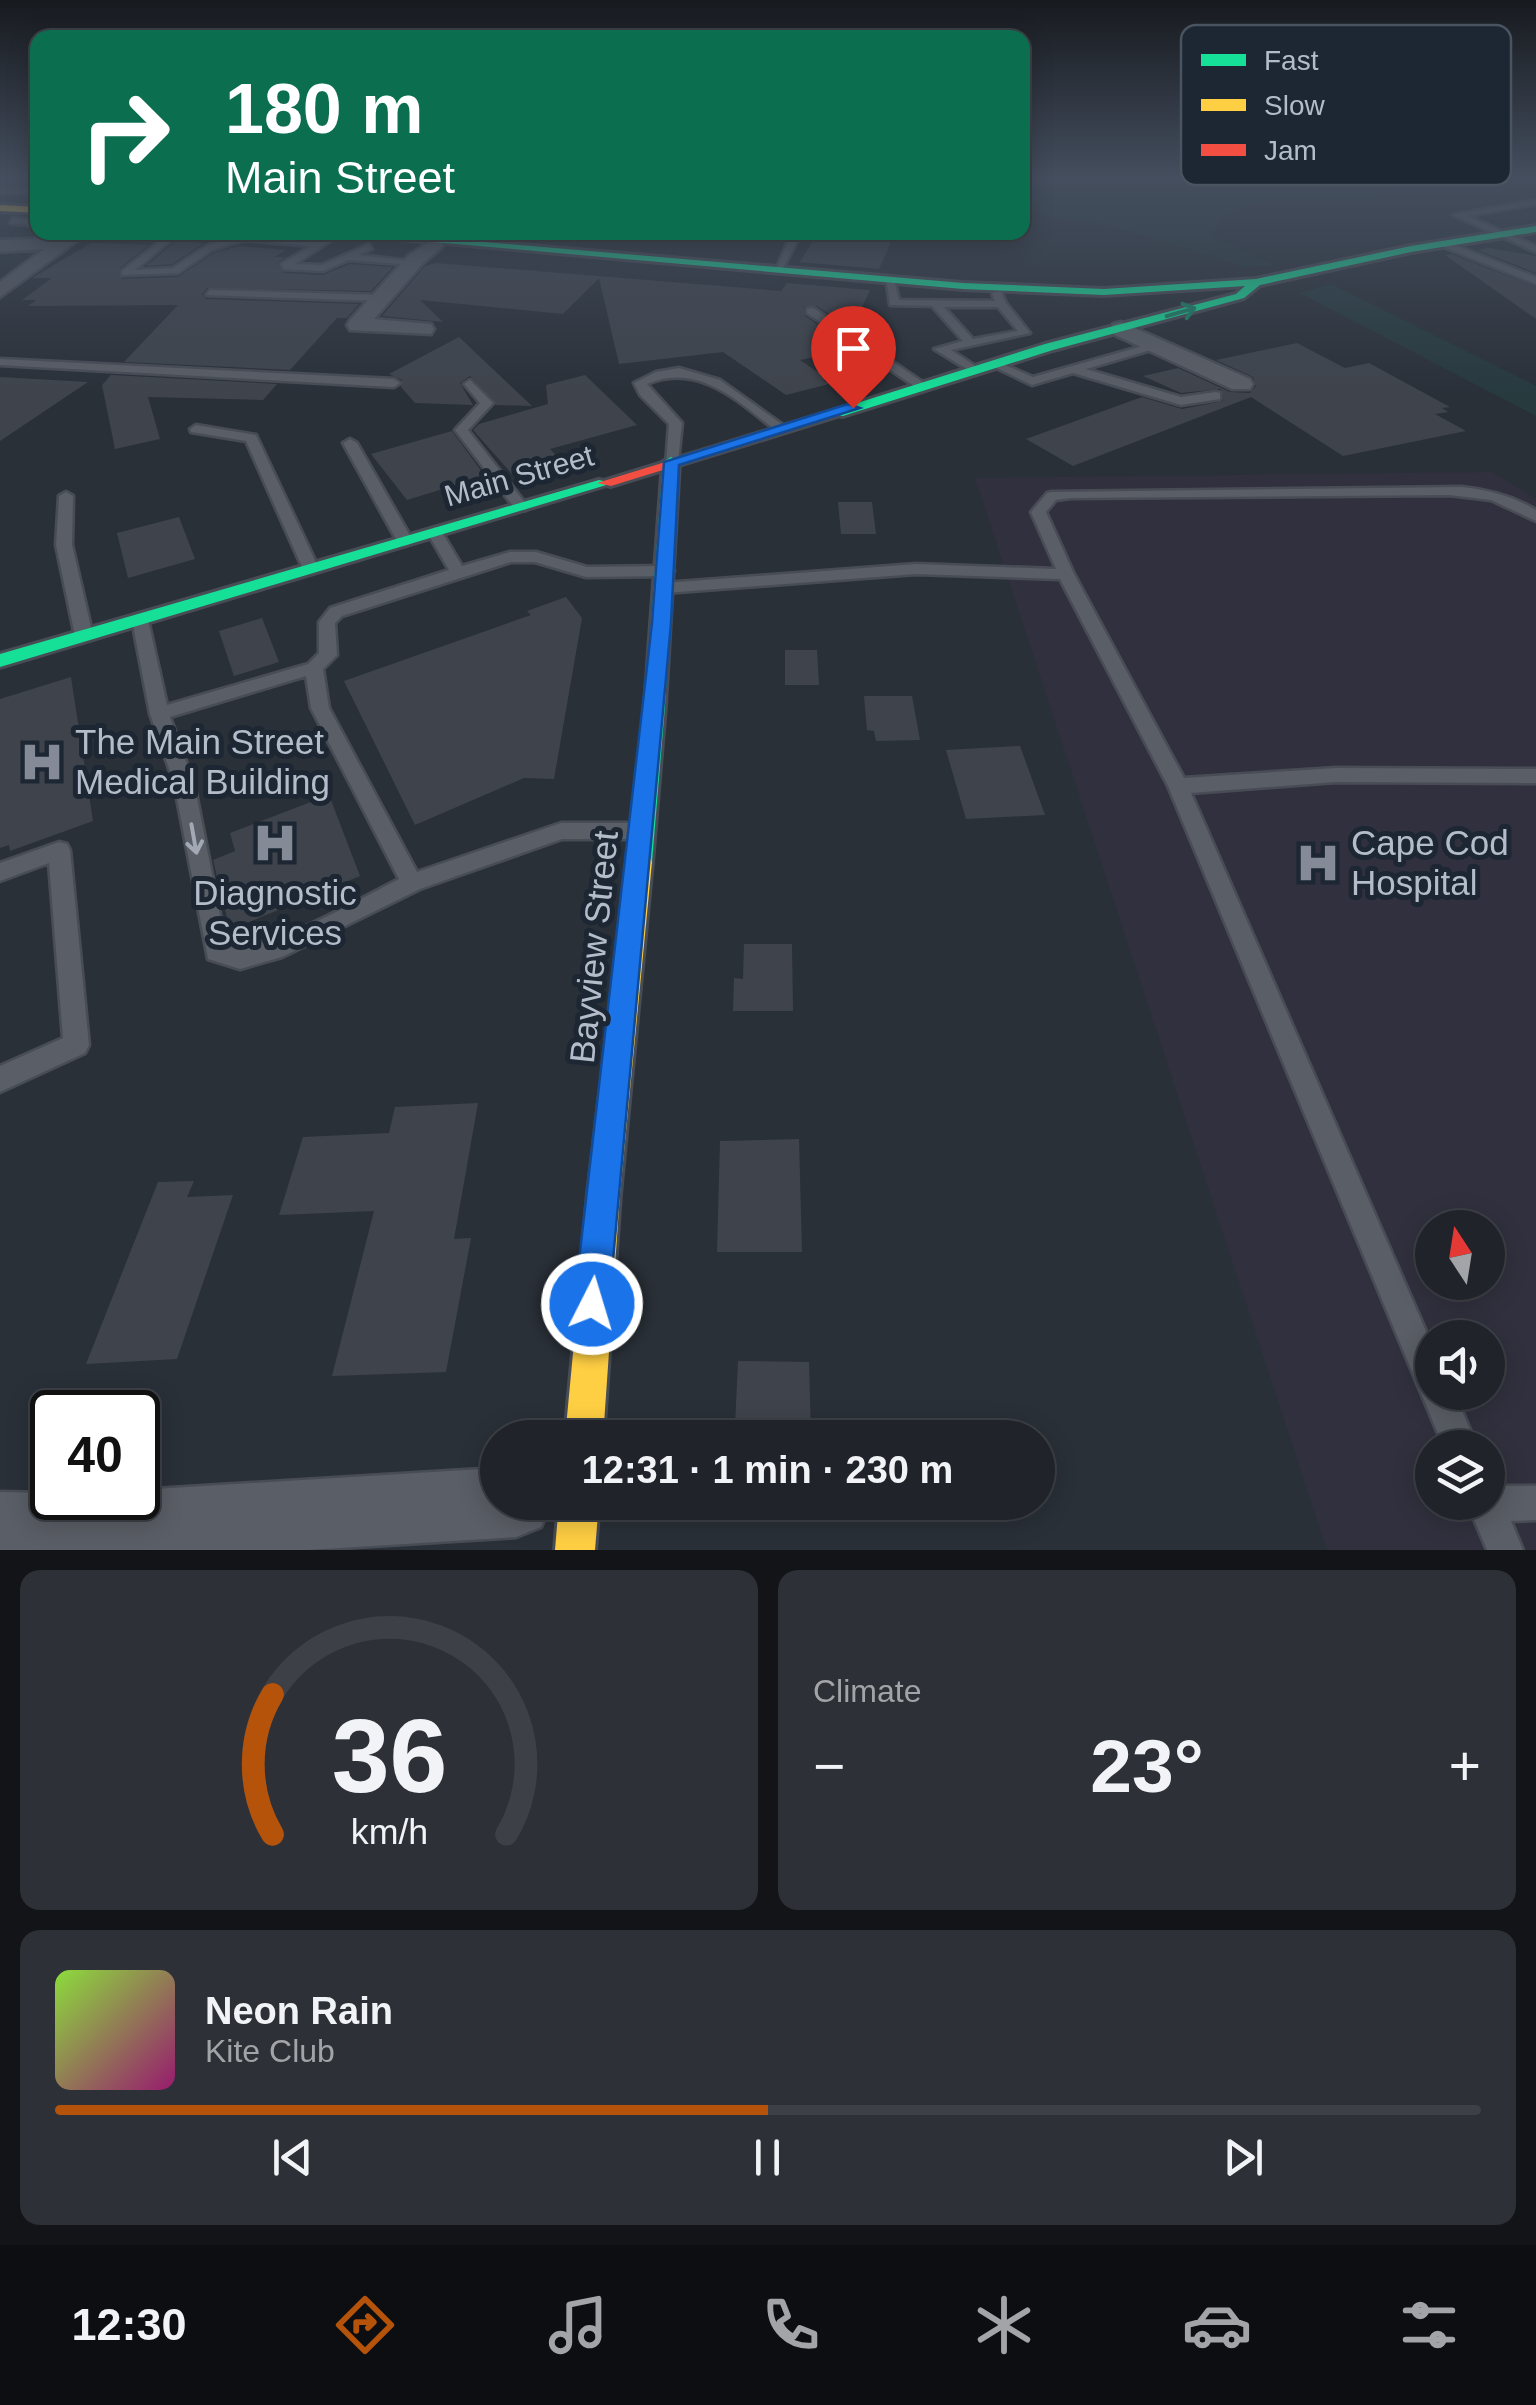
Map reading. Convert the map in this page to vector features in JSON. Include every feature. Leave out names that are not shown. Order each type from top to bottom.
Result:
[{"type":"main road","points":[[538,250],[889,279],[998,296],[1140,292]]},
{"type":"main road","name":"Main Street","points":[[1051,346],[1115,319],[1140,292],[1256,282],[1411,250]]},
{"type":"main road","name":"Main Street","points":[[0,661],[784,430],[1051,346],[1240,296],[1256,282]]},
{"type":"main road","points":[[1042,292],[1090,313],[1089,328]]},
{"type":"main road","name":"Bayview Street","points":[[585,1420],[594,1270],[665,580],[671,462]]},
{"type":"main road","points":[[575,1550],[578,1520]]},
{"type":"street","points":[[2,289],[43,250]]},
{"type":"street","points":[[423,330],[358,325],[427,250]]},
{"type":"street","points":[[1122,329],[1241,384]]},
{"type":"street","points":[[0,1527],[207,1536],[480,1506]]},
{"type":"lane","points":[[154,250],[125,272],[175,271],[206,250]]},
{"type":"lane","points":[[308,250],[284,266],[323,268],[361,250]]},
{"type":"lane","points":[[778,270],[788,250]]},
{"type":"lane","points":[[1473,250],[1512,266],[1536,281]]},
{"type":"lane","points":[[348,257],[413,262]]},
{"type":"lane","points":[[889,279],[894,303],[935,304],[998,296],[1014,324]]},
{"type":"lane","points":[[210,293],[380,298]]},
{"type":"lane","points":[[935,304],[956,322],[970,343]]},
{"type":"lane","points":[[811,311],[922,385]]},
{"type":"lane","points":[[981,317],[1014,324],[1051,346]]},
{"type":"lane","points":[[1014,324],[970,343],[940,349],[1032,382],[1157,345]]},
{"type":"lane","points":[[0,362],[394,383]]},
{"type":"lane","points":[[1074,369],[1181,401],[1216,396]]},
{"type":"lane","points":[[671,462],[676,423],[644,392],[640,384],[647,379],[676,371],[706,376],[784,430]]},
{"type":"lane","points":[[470,384],[487,403],[461,430],[521,507]]},
{"type":"lane","points":[[196,429],[251,438],[312,569]]},
{"type":"lane","points":[[350,443],[405,541]]},
{"type":"lane","points":[[1415,1341],[1178,786],[1066,574],[1038,512],[1052,496],[1486,492],[1504,497],[1536,517]]},
{"type":"lane","points":[[66,496],[64,545],[84,636]]},
{"type":"lane","points":[[435,532],[458,572]]},
{"type":"lane","points":[[159,714],[314,668],[328,654],[327,622],[336,612],[458,572],[523,557],[586,572],[665,580],[916,568],[1066,574]]},
{"type":"lane","points":[[140,620],[159,714],[184,783],[216,952],[240,959],[282,947],[412,882],[561,831],[640,831]]},
{"type":"lane","points":[[314,668],[320,708],[412,882]]},
{"type":"lane","points":[[1178,786],[1336,775],[1536,776]]},
{"type":"lane","points":[[0,872],[59,850],[76,1045],[0,1079]]},
{"type":"lane","points":[[1505,1504],[1536,1503]]},
{"type":"lane","points":[[1492,1520],[1505,1550]]},
{"type":"shaded area","name":"Cape Cod Hospital","points":[[1492,472],[1536,499],[1536,1550],[1327,1550],[975,478]]},
{"type":"green space","points":[[1193,250],[1243,250],[1273,265],[1247,267]]},
{"type":"green space","points":[[1331,284],[1536,386],[1536,416],[1300,293]]},
{"type":"building","points":[[79,250],[142,250],[120,268],[122,279],[178,277],[224,250],[285,250],[274,257],[285,257],[277,263],[284,273],[323,275],[350,264],[393,267],[371,291],[207,288],[202,295],[206,299],[359,304],[347,318],[337,318],[290,370],[124,362],[178,305],[28,306],[36,300],[22,300],[52,278],[32,278]]},
{"type":"building","points":[[165,250],[193,250],[172,264],[146,266]]},
{"type":"building","points":[[807,250],[887,250],[879,269],[800,262]]},
{"type":"building","points":[[1478,250],[1536,256],[1536,273]]},
{"type":"building","points":[[1445,255],[1536,287],[1536,319]]},
{"type":"building","points":[[436,263],[781,291],[787,283],[870,290],[852,329],[817,306],[804,307],[805,316],[841,341],[822,342],[836,352],[800,360],[828,379],[823,380],[829,384],[786,395],[723,352],[619,364],[599,278],[563,314],[420,300],[443,322],[382,316],[425,266]]},
{"type":"building","points":[[459,337],[532,406],[496,405],[470,376],[460,383],[473,405],[415,403],[401,387],[402,380],[389,374]]},
{"type":"building","points":[[1297,343],[1345,368],[1369,363],[1450,407],[1442,408],[1448,412],[1435,414],[1466,431],[1343,456],[1251,397],[1073,466],[1026,439],[1142,397],[1182,409],[1223,401],[1221,389],[1181,393],[1143,376],[1178,368],[1230,392],[1250,393],[1256,386],[1253,377],[1216,360]]},
{"type":"building","points":[[111,375],[277,384],[263,400],[148,397],[160,439],[115,449],[102,385]]},
{"type":"building","points":[[585,375],[637,425],[550,449],[561,460],[512,474],[473,430],[479,424],[548,404],[546,385]]},
{"type":"building","points":[[0,377],[88,382],[0,441]]},
{"type":"building","points":[[452,431],[485,476],[407,500],[371,454]]},
{"type":"building","points":[[838,502],[872,502],[876,534],[841,534]]},
{"type":"building","points":[[179,517],[195,559],[128,578],[117,533]]},
{"type":"building","points":[[566,597],[582,618],[554,779],[524,778],[415,825],[344,681],[531,615],[527,611]]},
{"type":"building","points":[[262,618],[279,662],[234,676],[219,631]]},
{"type":"building","points":[[785,650],[817,650],[819,685],[785,685]]},
{"type":"building","name":"The Main Street Medical Building","points":[[71,677],[93,821],[10,851],[9,845],[0,848],[0,699]]},
{"type":"building","points":[[864,696],[912,696],[920,740],[876,741],[874,731],[867,730]]},
{"type":"building","points":[[1020,746],[1045,815],[966,819],[946,750]]},
{"type":"building","points":[[329,795],[360,876],[230,930],[213,860],[235,851],[230,833]]},
{"type":"building","points":[[744,944],[792,944],[793,1011],[733,1011],[734,978],[743,979]]},
{"type":"building","points":[[478,1103],[454,1239],[471,1238],[446,1372],[332,1376],[374,1211],[279,1215],[303,1137],[389,1133],[395,1107]]},
{"type":"building","points":[[799,1139],[802,1252],[717,1252],[720,1141]]},
{"type":"building","points":[[194,1181],[187,1197],[233,1195],[177,1359],[86,1364],[158,1182]]},
{"type":"building","points":[[738,1361],[809,1362],[811,1420],[735,1420]]},
{"type":"traffic: fast","points":[[542,250],[963,286],[1104,292],[1256,282],[1405,250]]},
{"type":"traffic: fast","points":[[843,412],[1049,347],[1240,296],[1256,282]]},
{"type":"traffic: fast","points":[[640,862],[671,462]]},
{"type":"traffic: fast","points":[[0,661],[605,483]]},
{"type":"traffic: slow","points":[[585,1420],[604,1194],[640,862]]},
{"type":"traffic: slow","points":[[575,1550],[578,1520]]},
{"type":"traffic: jam","points":[[605,483],[843,412]]},
{"type":"place","name":"The Main Street Medical Building","points":[[42,762]]},
{"type":"place","name":"Diagnostic Services","points":[[275,843]]},
{"type":"place","name":"Cape Cod Hospital","points":[[1318,863]]},
{"type":"route","points":[[592,1304],[661,623],[671,462],[853,408]]}]
